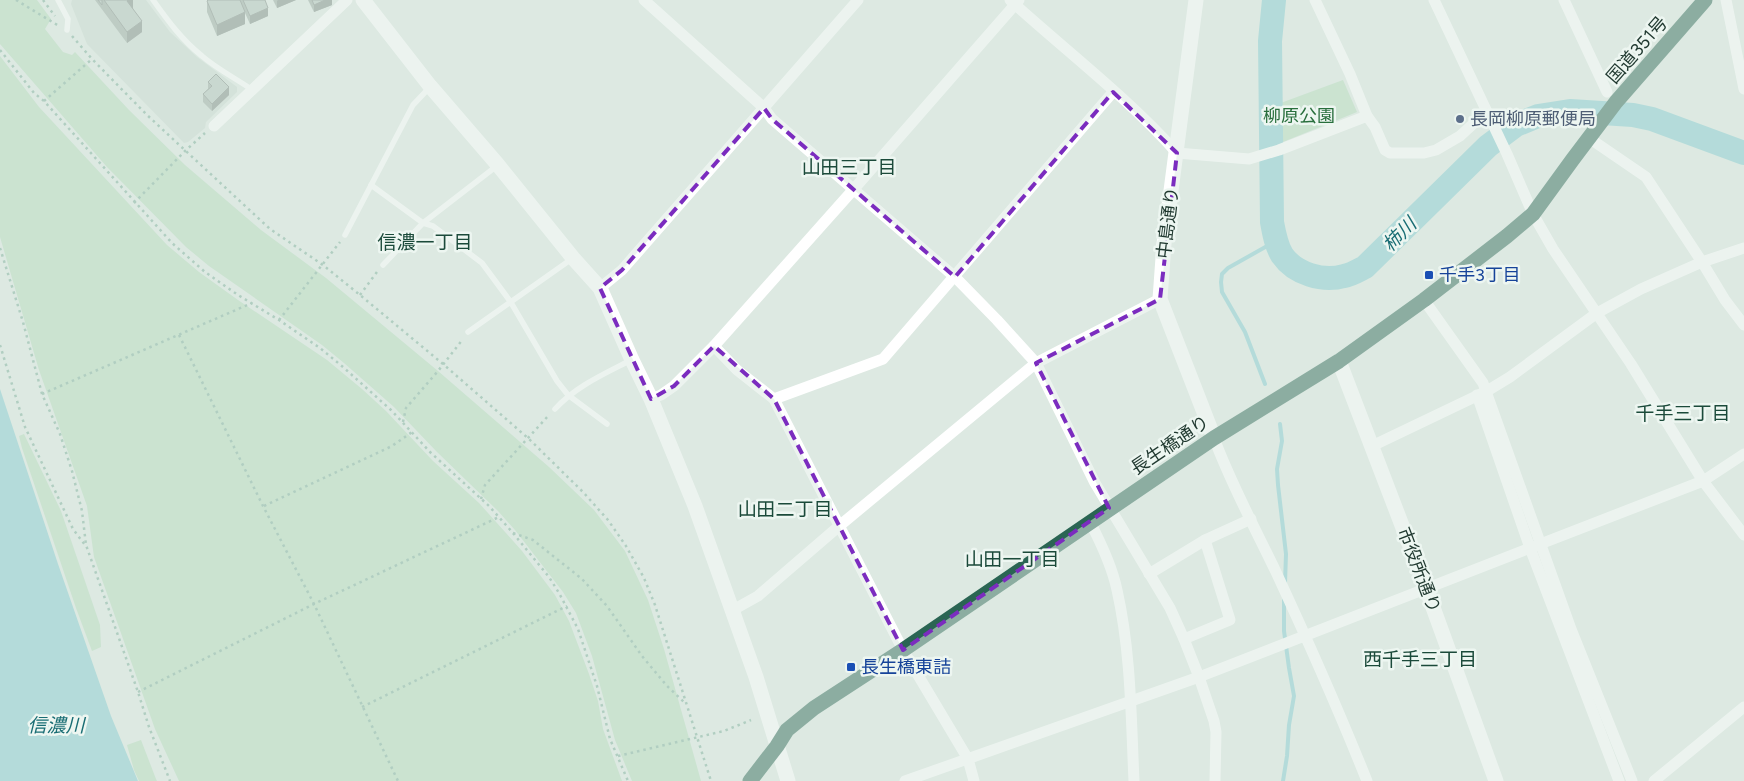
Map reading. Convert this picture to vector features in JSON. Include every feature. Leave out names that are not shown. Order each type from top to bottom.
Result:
[{"type":"highway","name":"国道351号","points":[[1594,132],[1612,97],[1706,0]]},
{"type":"highway","name":"長生橋通り","points":[[750,781],[787,730],[800,718],[1214,438],[1339,360],[1424,300],[1533,214],[1594,132]]},
{"type":"street","points":[[214,126],[347,0]]},
{"type":"street","points":[[362,0],[430,86],[600,288],[651,399],[695,506],[756,677],[788,781]]},
{"type":"street","points":[[644,0],[764,108],[772,119],[955,277],[1036,363],[1109,508],[1170,608],[1184,639],[1211,710],[1216,732],[1215,781]]},
{"type":"street","points":[[600,288],[622,270],[858,0]]},
{"type":"street","name":"中島通り","points":[[1196,0],[1164,244],[1160,299],[1214,438]]},
{"type":"street","points":[[1315,0],[1350,74],[1367,116],[1375,127],[1385,150],[1390,153],[1424,153],[1436,150],[1450,144],[1486,112]]},
{"type":"street","points":[[1434,0],[1533,214],[1704,481],[1744,535]]},
{"type":"street","points":[[1564,0],[1612,97]]},
{"type":"street","points":[[1726,0],[1744,89]]},
{"type":"street","points":[[651,399],[674,386],[714,346],[853,190],[1015,2],[1177,153],[1249,159],[1280,150],[1367,116]]},
{"type":"street","points":[[774,399],[883,360],[1113,92]]},
{"type":"street","points":[[1594,132],[1646,176],[1725,300],[1744,325]]},
{"type":"street","points":[[1372,446],[1482,393],[1510,376],[1597,313],[1642,289],[1702,262],[1744,248]]},
{"type":"street","points":[[733,610],[758,596],[1036,363],[1160,299]]},
{"type":"street","points":[[1424,300],[1483,383],[1482,393],[1530,548],[1619,781]]},
{"type":"street","points":[[714,346],[737,370],[774,399],[838,527],[903,650],[968,758],[974,781]]},
{"type":"street","name":"市役所通り","points":[[1339,360],[1426,588],[1496,781]]},
{"type":"street","points":[[1482,393],[1542,543],[1593,686],[1632,781]]},
{"type":"street","points":[[1214,438],[1228,476],[1251,518],[1305,635],[1368,781]]},
{"type":"street","points":[[905,781],[1199,677],[1704,481],[1744,454]]},
{"type":"street","points":[[1149,574],[1206,540],[1251,518]]},
{"type":"street","points":[[1090,522],[1100,540],[1117,588],[1124,628],[1130,686],[1134,781]]},
{"type":"street","points":[[1184,639],[1230,620],[1206,540]]},
{"type":"street","points":[[1654,781],[1744,707]]},
{"type":"lane","points":[[58,0],[68,19],[67,30]]},
{"type":"lane","points":[[153,0],[173,27],[204,58],[252,89]]},
{"type":"lane","points":[[346,235],[414,105],[430,86]]},
{"type":"lane","points":[[383,265],[423,223],[498,165]]},
{"type":"lane","points":[[371,185],[423,223],[433,226],[482,263],[510,301],[557,381],[568,395],[607,424]]},
{"type":"lane","points":[[468,332],[573,258]]},
{"type":"lane","points":[[555,409],[568,395],[607,371],[632,360]]},
{"type":"path","points":[[16,0],[67,30]]},
{"type":"path","points":[[80,46],[185,151],[270,229],[323,265],[529,438],[608,520],[626,546],[644,578],[711,781]]},
{"type":"path","points":[[0,50],[34,93],[44,101],[172,243],[220,283],[279,320],[320,348],[343,367],[403,422],[513,533],[549,577],[567,606],[578,629],[610,739],[628,781]]},
{"type":"path","points":[[44,101],[92,59]]},
{"type":"path","points":[[134,203],[185,151],[214,126]]},
{"type":"path","points":[[279,320],[346,235]]},
{"type":"path","points":[[0,248],[23,322],[42,394],[60,434],[72,471],[82,511],[86,546],[149,727],[170,781]]},
{"type":"path","points":[[360,295],[383,265]]},
{"type":"path","points":[[42,394],[252,303]]},
{"type":"path","points":[[403,422],[406,408],[468,332]]},
{"type":"path","points":[[179,335],[263,506],[314,604],[398,781]]},
{"type":"path","points":[[0,345],[25,427],[73,529],[86,546]]},
{"type":"path","points":[[481,499],[485,485],[555,409]]},
{"type":"path","points":[[263,506],[392,446],[412,432]]},
{"type":"path","points":[[138,692],[314,604],[499,517]]},
{"type":"path","points":[[513,533],[533,540],[582,579],[607,606],[642,656],[666,686],[685,703]]},
{"type":"path","points":[[362,707],[567,606]]},
{"type":"path","points":[[618,756],[724,732],[751,720]]},
{"type":"highlighted area","points":[[1113,92],[1177,153],[1160,299],[1036,363],[1109,508],[903,650],[774,399],[714,346],[674,386],[651,399],[600,288],[622,270],[764,108],[772,119],[955,277]]},
{"type":"shaded area","points":[[72,0],[146,0],[170,32],[197,57],[237,87],[237,92],[206,122],[205,128],[188,142],[184,143],[87,44],[71,4]]},
{"type":"green space","points":[[0,0],[37,0],[51,19],[45,29],[63,52],[72,55],[75,52],[129,110],[185,165],[261,230],[326,278],[438,371],[549,467],[594,510],[625,551],[648,600],[664,649],[701,781],[632,781],[615,740],[592,656],[576,613],[563,592],[515,530],[394,407],[322,345],[209,266],[186,247],[107,167],[0,44]]},
{"type":"green space","points":[[0,56],[39,107],[167,245],[199,272],[327,360],[362,389],[386,411],[433,461],[479,503],[522,551],[555,595],[569,621],[598,701],[603,729],[622,781],[179,781],[155,729],[94,557],[87,506],[39,370],[0,237]]},
{"type":"green space","name":"柳原公園","points":[[1343,80],[1357,112],[1278,144],[1278,104]]},
{"type":"green space","points":[[24,434],[61,511],[100,625],[101,647],[92,651],[22,448],[19,436]]},
{"type":"green space","points":[[141,740],[157,781],[139,781],[134,770],[127,745]]},
{"type":"water","name":"信濃川","points":[[0,389],[111,716],[138,781],[0,781]]},
{"type":"building","points":[[104,0],[128,0],[142,21],[127,32]]},
{"type":"building","points":[[208,0],[240,0],[245,12],[217,25]]},
{"type":"building","points":[[243,0],[265,0],[268,8],[250,16]]},
{"type":"building","points":[[312,0],[325,0],[314,5]]},
{"type":"building","points":[[216,74],[229,87],[212,104],[203,94],[212,86],[208,82]]},
{"type":"waterway","name":"柿川","points":[[1274,0],[1270,41],[1272,222],[1282,255],[1294,267],[1310,275],[1336,278],[1349,275],[1365,267],[1488,146],[1516,125],[1538,116],[1570,111],[1633,115],[1652,119],[1744,153]]},
{"type":"waterway","points":[[1265,384],[1245,332],[1222,292],[1221,282],[1222,274],[1228,268],[1276,241]]},
{"type":"waterway","points":[[1280,424],[1282,441],[1277,469],[1286,554],[1285,583]]},
{"type":"waterway","points":[[1283,781],[1294,696],[1284,631],[1284,600]]},
{"type":"place","name":"長岡柳原郵便局","points":[[1460,119]]},
{"type":"place","name":"千手3丁目","points":[[1429,275]]},
{"type":"place","name":"長生橋東詰","points":[[851,667]]},
{"type":"district","name":"山田三丁目","points":[[849,167]]},
{"type":"district","name":"信濃一丁目","points":[[425,242]]},
{"type":"district","name":"千手三丁目","points":[[1683,413]]},
{"type":"district","name":"山田二丁目","points":[[785,509]]},
{"type":"district","name":"山田一丁目","points":[[1012,559]]},
{"type":"district","name":"西千手三丁目","points":[[1420,659]]}]
